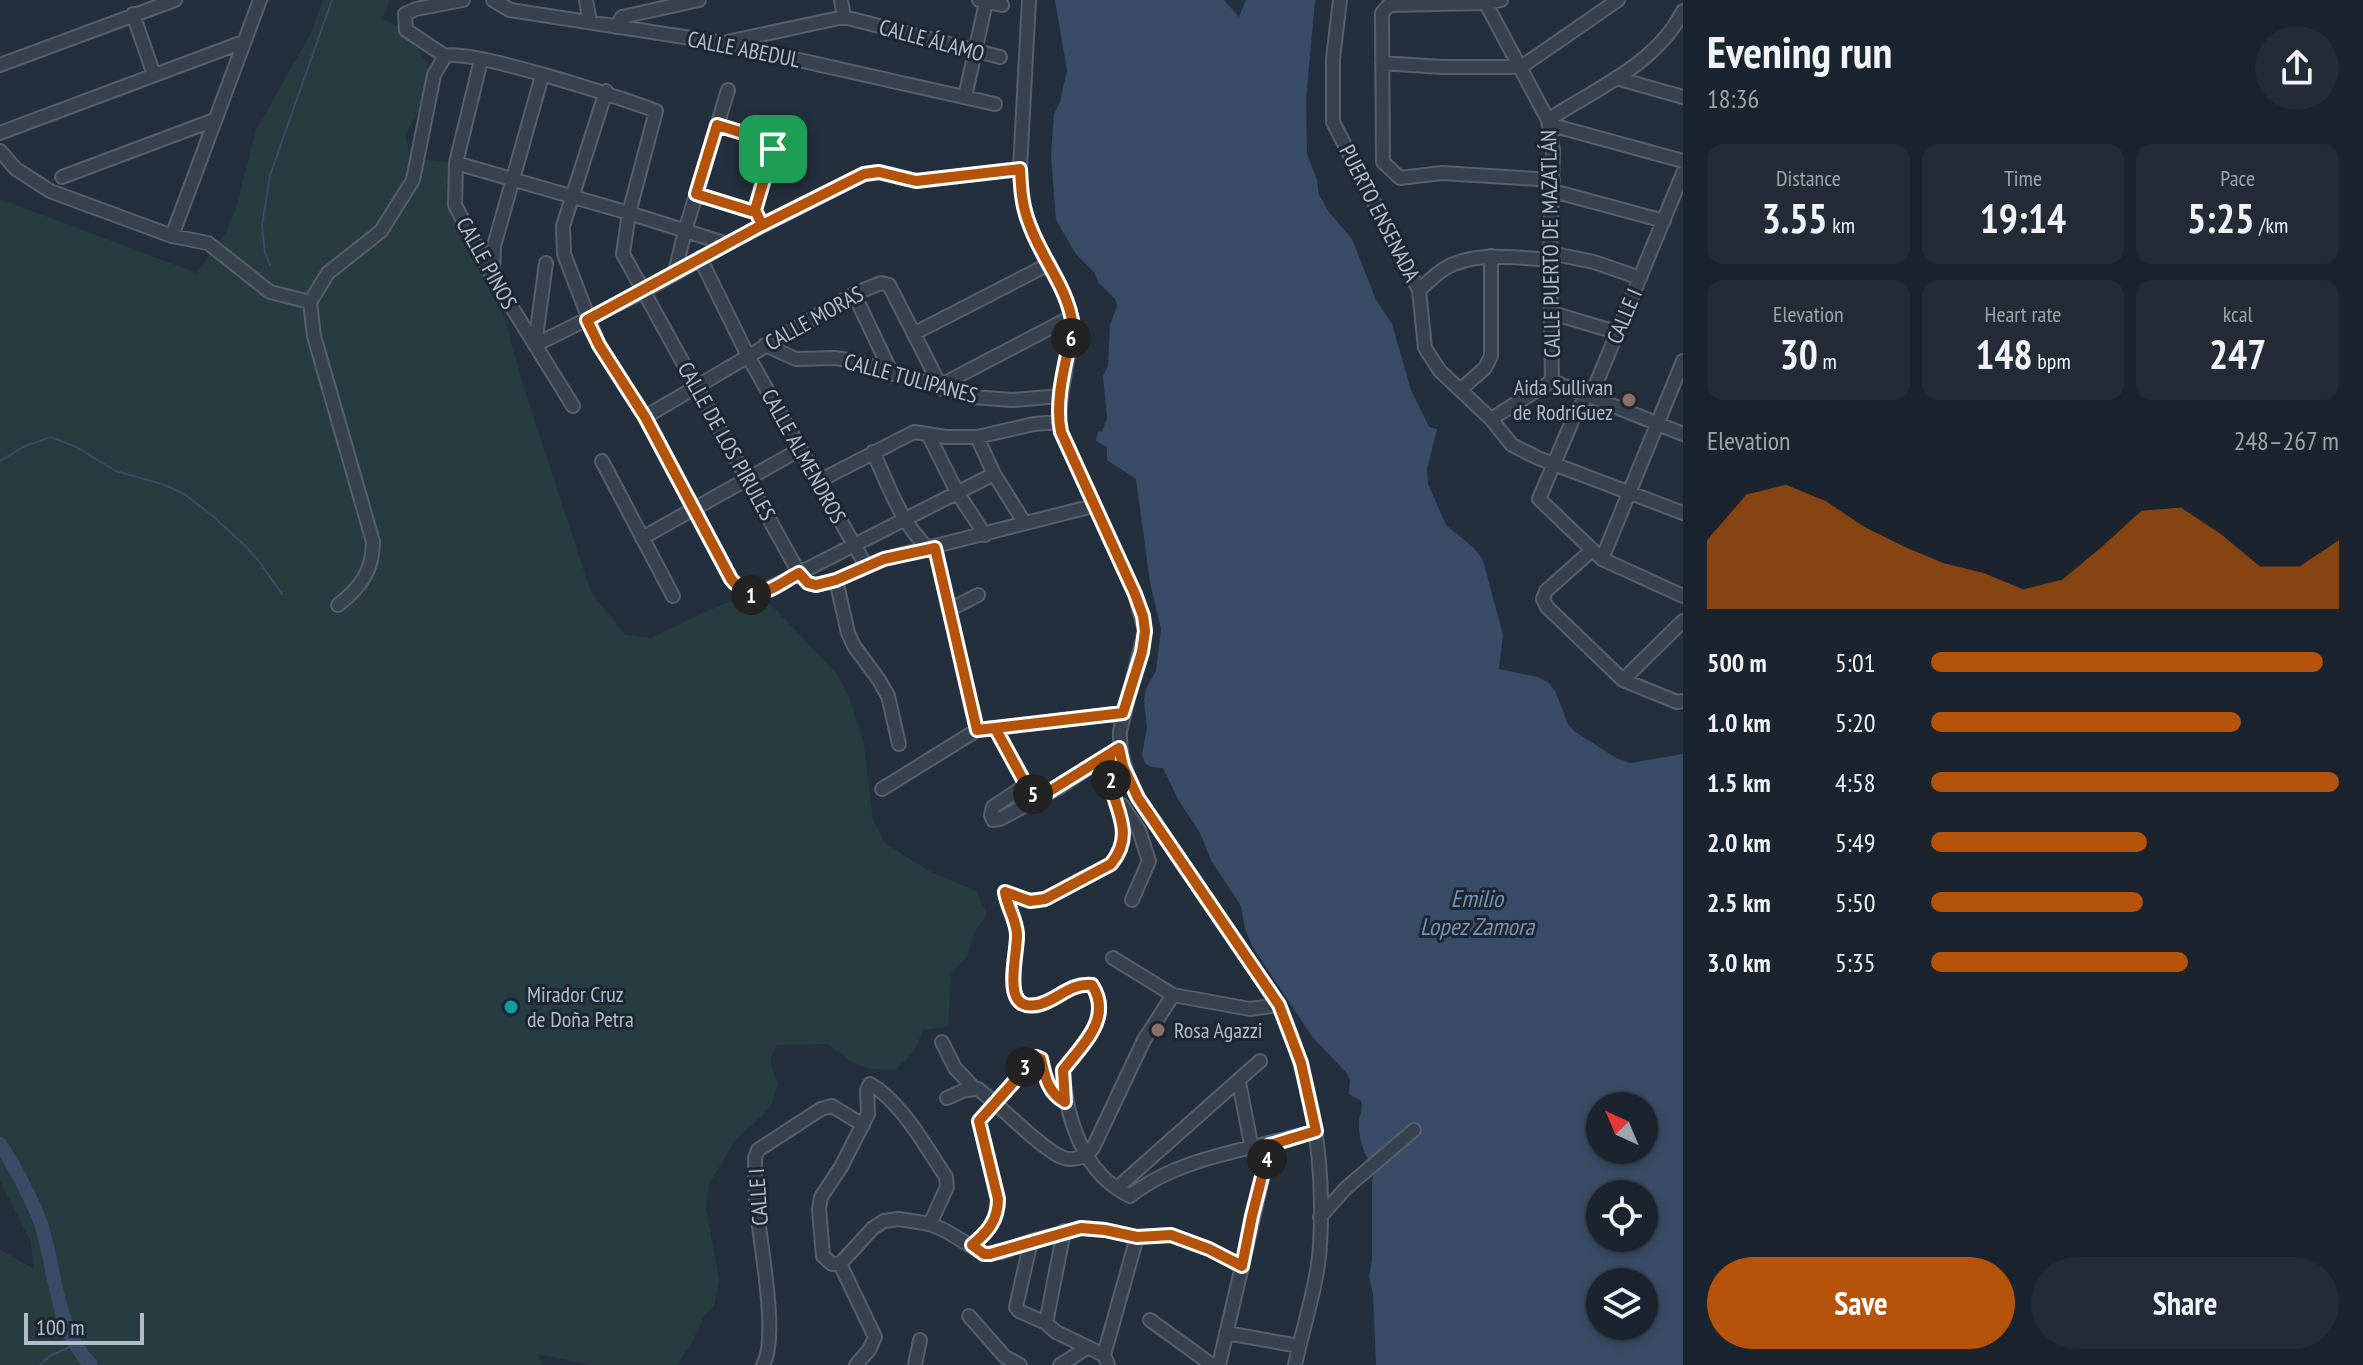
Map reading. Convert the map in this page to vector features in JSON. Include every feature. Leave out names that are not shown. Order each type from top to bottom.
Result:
[{"type":"street","points":[[0,65],[175,0]]},
{"type":"street","points":[[172,236],[260,0]]},
{"type":"street","points":[[445,56],[406,30],[405,14],[463,0]]},
{"type":"street","name":"CALLE ABEDUL","points":[[493,0],[510,10],[723,43],[995,104]]},
{"type":"street","points":[[586,0],[590,22]]},
{"type":"street","points":[[616,27],[622,17],[699,0]]},
{"type":"street","points":[[841,0],[844,17]]},
{"type":"street","points":[[1029,0],[1020,169],[1025,213],[1065,293],[1073,326],[1059,422],[1064,442],[1135,594],[1145,631],[1109,771],[1124,829],[1123,843],[1111,864],[1045,899],[1030,901],[1005,892],[1017,933],[1012,988],[1016,999],[1024,1005],[1038,1005],[1070,987],[1085,984],[1092,985],[1100,997],[1101,1011],[1093,1031],[1063,1070],[1065,1102],[1076,1140],[1106,1179],[1130,1196],[1149,1181],[1192,1163],[1316,1131]]},
{"type":"street","name":"PUERTO ENSENADA","points":[[1340,0],[1333,59],[1333,122],[1419,290],[1425,348],[1440,371],[1491,419],[1512,445],[1538,458],[1683,513]]},
{"type":"street","points":[[1501,0],[1389,5],[1382,13],[1383,162],[1400,178],[1442,173],[1553,186],[1664,221]]},
{"type":"street","points":[[1382,63],[1521,67],[1618,0]]},
{"type":"street","points":[[965,97],[982,1],[1002,5]]},
{"type":"street","name":"CALLE PUERTO DE MAZATLÁN","points":[[1485,1],[1548,120],[1553,150],[1550,256],[1552,381],[1491,419]]},
{"type":"street","points":[[1548,120],[1616,78],[1656,47],[1679,28],[1683,11]]},
{"type":"street","points":[[133,14],[154,75]]},
{"type":"street","name":"CALLE ÁLAMO","points":[[723,43],[844,17],[1000,57]]},
{"type":"street","points":[[0,133],[243,42]]},
{"type":"street","points":[[338,605],[357,591],[368,572],[373,542],[314,336],[310,302],[328,273],[381,231],[413,180],[434,75],[445,56],[452,54],[606,91],[563,226],[564,254],[599,345],[645,417],[731,579],[740,590],[748,594],[760,593],[994,474]]},
{"type":"street","name":"CALLE PINOS","points":[[481,60],[456,163],[455,205],[493,277],[573,406]]},
{"type":"street","points":[[493,277],[494,246],[542,76]]},
{"type":"street","points":[[1616,78],[1683,97]]},
{"type":"street","points":[[675,272],[728,90]]},
{"type":"street","name":"CALLE DE LOS PIRULES","points":[[606,91],[656,111],[629,213],[623,254],[799,573],[808,583],[816,585],[836,580]]},
{"type":"street","points":[[1548,120],[1557,119],[1683,154]]},
{"type":"street","points":[[62,177],[214,120]]},
{"type":"street","points":[[1548,120],[1555,126],[1683,161]]},
{"type":"street","points":[[717,125],[769,141],[772,145],[755,210],[762,225]]},
{"type":"street","points":[[0,151],[16,169],[50,191],[172,236],[208,243],[270,292],[310,302]]},
{"type":"street","points":[[456,163],[727,244]]},
{"type":"street","points":[[535,345],[864,174],[879,172],[916,181],[1020,169]]},
{"type":"street","name":"CALLE I","points":[[1597,555],[1539,499],[1576,412],[1596,384],[1683,173]]},
{"type":"street","points":[[696,194],[755,210]]},
{"type":"street","points":[[1460,390],[1485,368],[1491,356],[1491,256]]},
{"type":"street","points":[[1419,290],[1452,266],[1491,256],[1550,256],[1594,262],[1640,278]]},
{"type":"street","name":"CALLE ALMENDROS","points":[[700,258],[748,356],[866,566]]},
{"type":"street","points":[[535,345],[546,263]]},
{"type":"street","points":[[915,333],[1049,264]]},
{"type":"street","name":"CALLE MORAS","points":[[645,417],[854,294],[886,283],[942,387]]},
{"type":"street","points":[[854,294],[892,374]]},
{"type":"street","points":[[1552,313],[1616,332]]},
{"type":"street","points":[[942,387],[1071,317]]},
{"type":"street","name":"CALLE TULIPANES","points":[[765,345],[796,359],[854,361],[991,399],[1061,396]]},
{"type":"street","points":[[1683,361],[1629,491],[1597,555],[1561,575],[1543,599],[1547,607],[1623,680],[1677,702],[1683,701]]},
{"type":"street","points":[[1552,381],[1683,434]]},
{"type":"street","points":[[817,482],[914,432],[946,437],[977,437],[1034,424],[1059,422]]},
{"type":"street","points":[[928,434],[957,492],[985,535]]},
{"type":"street","points":[[977,437],[994,474],[1024,522]]},
{"type":"street","points":[[642,538],[799,450]]},
{"type":"street","points":[[873,452],[913,535],[932,548],[977,730]]},
{"type":"street","points":[[602,461],[673,596]]},
{"type":"street","points":[[899,744],[888,696],[848,633],[836,580],[866,566],[1093,506]]},
{"type":"street","points":[[1597,555],[1683,596]]},
{"type":"street","points":[[949,610],[978,595]]},
{"type":"street","points":[[1623,680],[1683,621]]},
{"type":"street","points":[[882,789],[977,730],[1123,713]]},
{"type":"street","points":[[995,728],[1037,799]]},
{"type":"street","points":[[1026,785],[993,807],[993,820],[1037,799],[1115,750]]},
{"type":"street","points":[[1115,750],[1138,798],[1279,1005],[1301,1063],[1316,1131],[1320,1245],[1295,1365]]},
{"type":"street","points":[[1116,797],[1139,830],[1149,861],[1132,900]]},
{"type":"street","points":[[1113,958],[1173,995],[1250,1009],[1279,1005]]},
{"type":"street","points":[[942,1042],[955,1068],[973,1087],[997,1102],[1052,1152],[1067,1159],[1081,1158],[1093,1148],[1144,1040],[1173,995]]},
{"type":"street","points":[[972,1245],[989,1229],[998,1211],[998,1199],[979,1121],[1036,1057],[1041,1059],[1046,1082],[1065,1102]]},
{"type":"street","points":[[1117,1188],[1260,1061]]},
{"type":"street","points":[[1239,1082],[1252,1149]]},
{"type":"street","points":[[930,1224],[947,1187],[946,1177],[913,1128],[884,1094],[870,1084],[867,1090],[868,1114],[841,1167],[821,1197],[819,1209],[823,1256],[832,1264],[840,1264],[884,1221],[899,1219],[930,1224],[984,1254],[1081,1228],[1137,1237],[1171,1235],[1242,1266]]},
{"type":"street","points":[[947,1098],[973,1087]]},
{"type":"street","name":"CALLE I","points":[[763,1365],[768,1356],[771,1326],[756,1208],[755,1158],[758,1150],[821,1109],[832,1106],[863,1125]]},
{"type":"street","points":[[1320,1217],[1346,1188],[1414,1130]]},
{"type":"street","points":[[1219,1365],[1270,1145]]},
{"type":"street","points":[[1046,1323],[1064,1231]]},
{"type":"street","points":[[1031,1241],[1016,1307],[1106,1360],[1137,1237]]},
{"type":"street","points":[[840,1264],[875,1337],[856,1365]]},
{"type":"street","points":[[969,1316],[1005,1357],[1020,1365]]},
{"type":"street","points":[[1150,1320],[1212,1365]]},
{"type":"street","points":[[1226,1333],[1299,1346]]},
{"type":"street","points":[[915,1365],[920,1340]]},
{"type":"street","points":[[1060,1365],[1088,1347]]},
{"type":"green space","points":[[323,0],[390,0],[382,19],[406,30],[434,75],[430,92],[405,135],[411,158],[456,163],[449,181],[455,205],[493,277],[524,388],[591,592],[625,635],[651,638],[748,594],[760,593],[836,673],[849,697],[864,744],[873,821],[885,843],[929,871],[976,891],[987,914],[974,933],[967,957],[951,974],[948,1026],[923,1030],[914,1052],[896,1069],[860,1066],[829,1044],[777,1045],[771,1059],[778,1084],[770,1108],[735,1141],[709,1184],[706,1208],[719,1280],[714,1306],[705,1315],[677,1365],[591,1365],[537,1354],[543,1365],[0,1365],[0,1250],[33,1268],[31,1242],[0,1181],[0,199],[197,273],[226,232],[236,208],[256,130],[310,35]]},
{"type":"water","name":"Emilio Lopez Zamora","points":[[1055,0],[1224,0],[1239,17],[1246,0],[1315,0],[1306,100],[1307,154],[1319,195],[1352,239],[1376,300],[1392,324],[1411,390],[1429,427],[1437,429],[1427,469],[1428,484],[1446,525],[1474,548],[1483,560],[1503,635],[1499,669],[1538,677],[1549,683],[1574,731],[1616,758],[1630,763],[1683,754],[1683,1365],[1376,1365],[1373,1294],[1369,1276],[1374,1172],[1360,1135],[1361,1101],[1349,1094],[1350,1080],[1346,1072],[1313,1038],[1252,946],[1241,906],[1211,860],[1200,833],[1179,801],[1163,768],[1151,767],[1142,755],[1147,727],[1144,700],[1146,688],[1156,671],[1161,629],[1150,582],[1136,479],[1107,460],[1107,447],[1096,441],[1098,431],[1102,432],[1107,418],[1103,376],[1108,366],[1110,325],[1117,306],[1116,300],[1098,282],[1095,273],[1076,254],[1056,220],[1051,155],[1054,114],[1067,70]]},
{"type":"waterway","points":[[270,265],[265,253],[262,226],[270,175],[332,0]]},
{"type":"waterway","points":[[0,461],[25,446],[51,437],[76,447],[116,471],[165,485],[184,494],[214,517],[258,560],[282,594]]},
{"type":"waterway","points":[[0,1144],[39,1218],[64,1318],[79,1351],[91,1365]]},
{"type":"waterway","points":[[40,1365],[50,1356],[74,1345]]},
{"type":"place","name":"Aida Sullivan de RodriGuez","points":[[1629,400]]},
{"type":"place","name":"Mirador Cruz de Doña Petra","points":[[511,1007]]},
{"type":"place","name":"Rosa Agazzi","points":[[1158,1030]]},
{"type":"route","points":[[773,149],[755,210],[762,225],[587,320],[599,345],[645,417],[731,579],[740,590],[753,595],[760,593],[799,573],[808,583],[816,585],[836,580],[884,559],[935,548],[977,730],[995,728],[1030,792],[1037,799],[1111,753],[1109,771],[1124,829],[1123,843],[1115,859],[1045,899],[1030,901],[1005,892],[1004,895],[1017,933],[1012,988],[1016,999],[1024,1005],[1038,1005],[1070,987],[1085,984],[1092,985],[1100,997],[1101,1011],[1093,1031],[1063,1070],[1065,1102],[1046,1082],[1041,1059],[1036,1057],[979,1121],[998,1199],[998,1211],[989,1229],[972,1245],[976,1250],[990,1254],[1081,1228],[1137,1237],[1171,1235],[1242,1266],[1270,1145],[1316,1131],[1301,1063],[1279,1005],[1138,798],[1123,766],[1119,748],[1037,799],[1030,792],[1026,785],[995,728],[1123,713],[1142,652],[1145,631],[1135,594],[1061,432],[1061,396],[1073,326],[1065,293],[1030,228],[1021,194],[1020,169],[916,181],[879,172],[864,174],[762,225],[755,210],[696,194],[717,125],[769,141],[773,149]]}]
